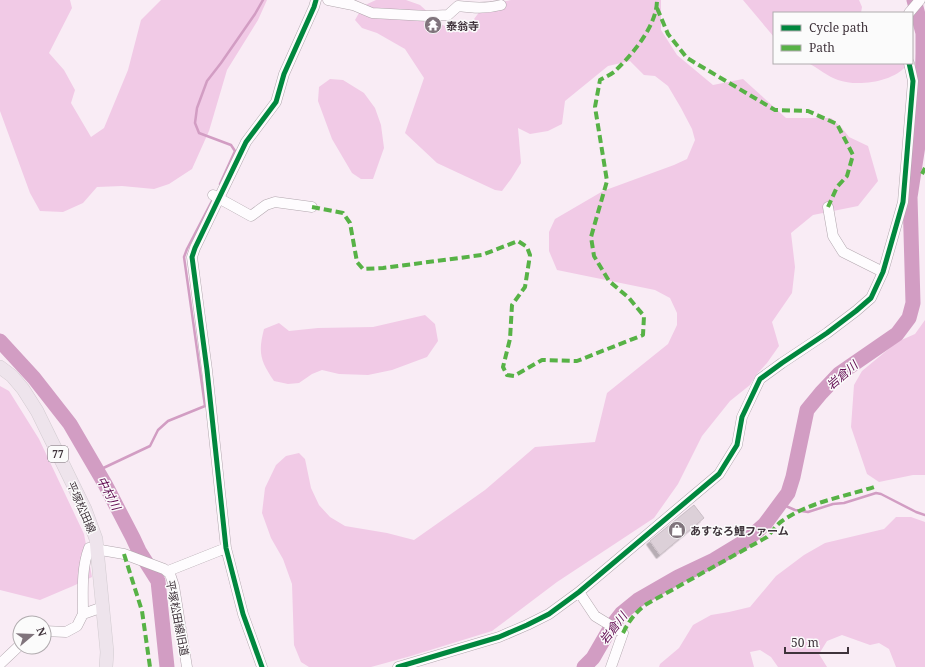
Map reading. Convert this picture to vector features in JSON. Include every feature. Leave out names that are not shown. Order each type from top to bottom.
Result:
[{"type":"main road","name":"平塚松田線","points":[[0,367],[12,376],[23,389],[37,411],[85,509],[96,539],[107,652],[106,667]]},
{"type":"street","points":[[262,667],[244,614],[226,548],[207,370],[192,257],[216,197],[246,142],[276,102],[284,74],[316,0]]},
{"type":"street","points":[[328,0],[353,5],[372,13],[427,16],[448,15],[458,6],[483,8],[501,5]]},
{"type":"street","points":[[910,12],[919,1]]},
{"type":"street","points":[[398,667],[499,637],[549,614],[579,592],[719,474],[737,445],[742,417],[760,379],[827,333],[871,298],[883,272],[903,202],[913,81],[909,64]]},
{"type":"street","points":[[216,197],[251,216],[266,205],[275,202],[312,206]]},
{"type":"street","points":[[828,207],[833,236],[843,252],[883,272]]},
{"type":"street","points":[[52,631],[66,632],[77,626],[83,614],[86,557],[89,548],[97,550]]},
{"type":"street","points":[[168,571],[226,548]]},
{"type":"street","name":"平塚松田線旧道","points":[[97,550],[129,556],[168,571],[174,586],[187,667]]},
{"type":"street","points":[[579,592],[596,616],[623,633],[611,667]]},
{"type":"street","points":[[83,614],[103,607]]},
{"type":"street","points":[[0,664],[12,653]]},
{"type":"shaded area","points":[[0,0],[70,0],[72,8],[49,53],[64,70],[75,90],[71,103],[91,137],[104,128],[128,70],[141,20],[161,0],[267,0],[258,20],[227,70],[209,131],[192,169],[169,184],[154,189],[122,186],[97,187],[83,203],[63,212],[40,211],[30,193],[0,111]]},
{"type":"shaded area","points":[[376,0],[406,0],[420,5],[441,24],[455,32],[467,30],[484,8],[511,0],[661,0],[661,30],[677,55],[713,85],[743,79],[786,118],[831,118],[849,137],[868,146],[878,181],[858,206],[813,215],[791,233],[795,267],[792,293],[772,322],[779,346],[750,385],[730,401],[702,436],[678,484],[654,518],[557,582],[492,631],[371,667],[309,667],[301,662],[294,645],[292,584],[283,559],[271,538],[262,513],[265,488],[276,465],[286,456],[299,453],[305,459],[311,488],[319,505],[330,517],[345,526],[387,533],[414,540],[485,490],[535,447],[595,442],[607,393],[668,344],[677,325],[677,313],[670,298],[655,290],[557,270],[549,251],[549,232],[555,219],[603,191],[687,159],[695,140],[692,129],[668,86],[655,76],[644,75],[630,61],[608,66],[565,101],[562,124],[548,131],[530,134],[518,128],[521,163],[502,191],[495,190],[437,163],[405,133],[424,78],[405,49],[377,33],[362,28],[355,20],[363,6]]},
{"type":"shaded area","points":[[743,0],[859,0],[862,7],[861,12],[773,12],[773,36]]},
{"type":"shaded area","points":[[810,64],[905,64],[906,66],[893,76],[874,82],[846,82],[834,79]]},
{"type":"shaded area","points":[[330,79],[343,80],[364,93],[375,108],[381,125],[384,148],[373,179],[361,179],[352,173],[332,139],[318,101],[319,87]]},
{"type":"shaded area","points":[[425,315],[435,324],[438,341],[427,357],[392,370],[368,375],[339,374],[322,370],[312,374],[299,383],[288,384],[274,381],[263,362],[261,344],[264,329],[279,323],[289,331],[318,328],[373,327]]},
{"type":"shaded area","points":[[925,320],[925,475],[913,475],[879,482],[867,474],[851,427],[854,385],[862,371],[897,342],[915,334]]},
{"type":"shaded area","points":[[0,386],[9,391],[39,439],[84,534],[92,577],[40,600],[0,590]]},
{"type":"shaded area","points":[[896,517],[911,517],[925,522],[925,667],[896,667],[889,649],[879,643],[870,645],[842,635],[827,641],[819,654],[827,667],[778,667],[771,657],[760,650],[750,652],[754,667],[659,667],[660,664],[679,648],[693,625],[711,615],[750,607],[776,576],[804,555],[825,543],[884,529]]},
{"type":"building","name":"あすなろ鯉ファーム","points":[[694,505],[704,518],[660,555],[650,541]]},
{"type":"waterway","points":[[220,184],[235,151],[231,145],[199,133],[195,123],[197,108],[207,81],[255,14],[263,0]]},
{"type":"waterway","name":"岩倉川","points":[[584,667],[593,658],[611,627],[622,613],[638,600],[678,577],[714,560],[747,540],[765,524],[788,493],[793,477],[807,410],[839,374],[897,334],[909,318],[913,303],[910,197],[921,126],[923,54],[923,33],[914,0]]},
{"type":"waterway","points":[[97,471],[150,446],[158,430],[168,421],[205,406],[184,257],[214,197]]},
{"type":"waterway","name":"中村川","points":[[0,341],[34,378],[70,424],[105,484],[139,551],[158,581],[167,667]]},
{"type":"waterway","points":[[781,504],[795,510],[808,512],[876,493],[925,515]]},
{"type":"marked path","points":[[312,207],[343,213],[350,223],[357,262],[363,269],[383,268],[482,255],[518,241],[527,247],[530,255],[525,287],[512,305],[510,339],[503,367],[507,375],[514,376],[542,360],[577,361],[643,335],[644,316],[629,298],[609,281],[594,256],[591,237],[607,181],[595,107],[600,80],[614,72],[636,49],[653,20],[657,0]]},
{"type":"marked path","points":[[657,8],[668,34],[687,58],[775,110],[808,111],[837,124],[853,155],[847,176],[837,187],[828,207]]},
{"type":"marked path","points":[[922,174],[925,168]]},
{"type":"marked path","points":[[623,633],[632,618],[645,605],[767,537],[780,523],[792,514],[826,501],[874,487]]},
{"type":"marked path","points":[[124,554],[142,611],[150,667]]},
{"type":"cycle path","points":[[262,667],[243,614],[226,548],[207,370],[192,257],[246,142],[276,102],[284,74],[316,0]]},
{"type":"cycle path","points":[[398,667],[499,637],[549,614],[579,592],[719,474],[737,445],[742,417],[760,379],[827,333],[871,298],[883,272],[903,202],[913,81],[909,64]]},
{"type":"place","name":"泰翁寺","points":[[433,25]]},
{"type":"place","name":"あすなろ鯉ファーム","points":[[677,530]]}]
